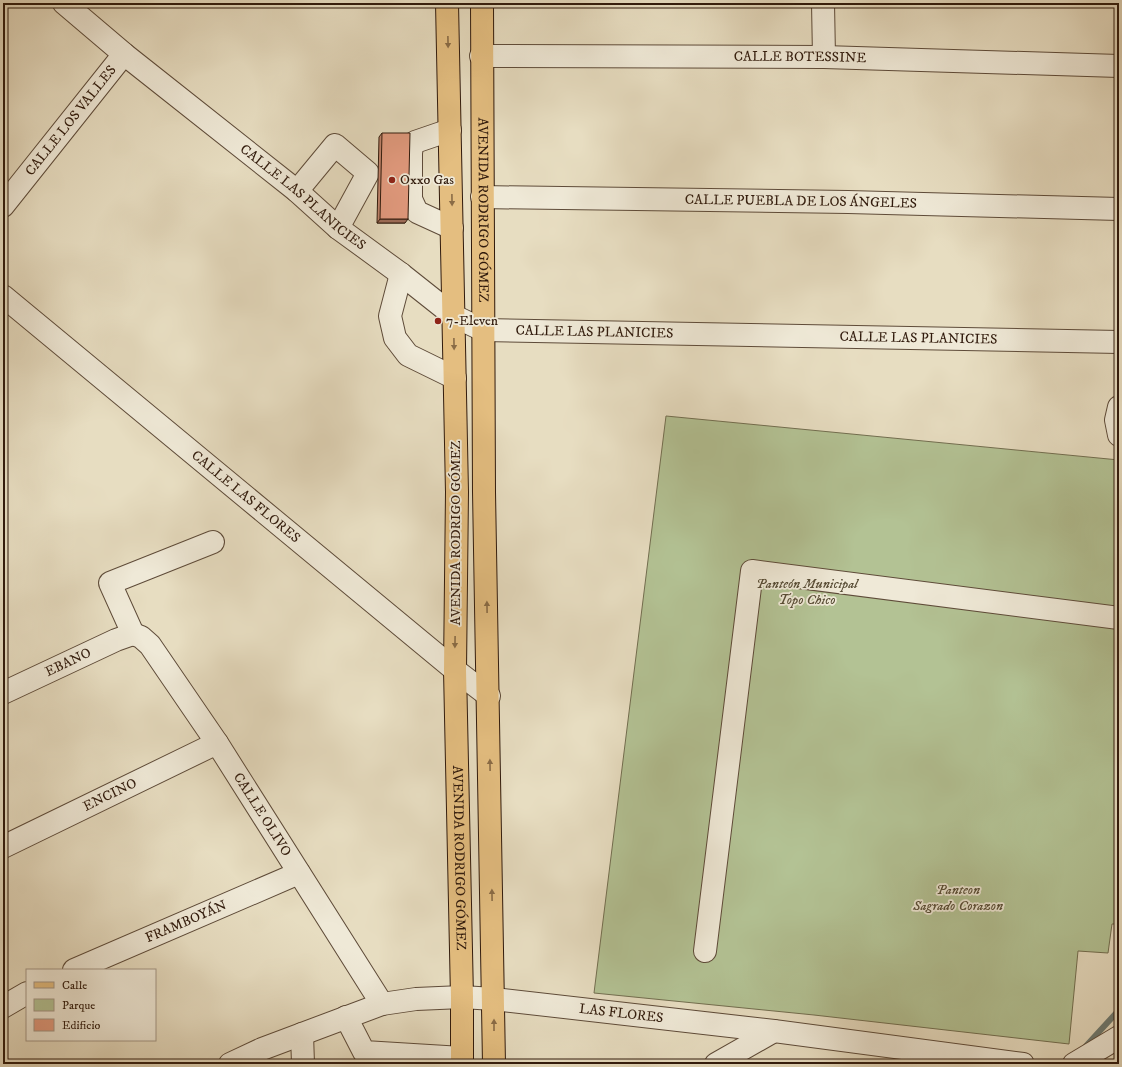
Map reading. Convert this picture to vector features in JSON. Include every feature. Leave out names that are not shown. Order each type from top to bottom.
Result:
[{"type":"main road","name":"AVENIDA RODRIGO GÓMEZ","points":[[447,3],[457,492],[455,670],[462,1061]]},
{"type":"main road","name":"AVENIDA RODRIGO GÓMEZ","points":[[482,3],[481,56],[484,492],[489,696],[494,1064]]},
{"type":"main road","points":[[457,492],[484,492]]},
{"type":"street","name":"CALLE LAS PLANICIES","points":[[64,3],[124,54],[296,191],[338,228],[402,274],[454,316],[483,330],[1119,342]]},
{"type":"street","points":[[823,3],[824,57]]},
{"type":"street","name":"CALLE LOS VALLES","points":[[3,206],[124,54]]},
{"type":"street","name":"CALLE BOTESSINE","points":[[481,56],[824,57],[1119,66]]},
{"type":"street","points":[[450,130],[415,142],[412,146],[411,199],[417,212],[452,228]]},
{"type":"street","points":[[296,191],[335,145],[368,173],[338,228]]},
{"type":"street","name":"CALLE PUEBLA DE LOS ÁNGELES","points":[[482,197],[848,202],[1119,209]]},
{"type":"street","points":[[402,274],[390,316],[395,338],[408,356],[455,378]]},
{"type":"street","name":"CALLE LAS FLORES","points":[[3,296],[455,670],[489,696]]},
{"type":"street","points":[[133,634],[110,583],[213,542]]},
{"type":"street","points":[[705,951],[752,571],[1119,618]]},
{"type":"street","name":"EBANO","points":[[3,693],[109,643],[133,634]]},
{"type":"street","name":"CALLE OLIVO","points":[[133,634],[141,637],[150,645],[217,743],[382,1004]]},
{"type":"street","name":"ENCINO","points":[[3,847],[217,743]]},
{"type":"street","name":"FRAMBOYÁN","points":[[76,969],[299,873]]},
{"type":"street","points":[[3,1007],[26,994]]},
{"type":"street","name":"LAS FLORES","points":[[230,1064],[262,1049],[382,1004],[416,999],[462,997],[494,998],[774,1031],[1023,1064]]},
{"type":"street","points":[[346,1017],[364,1052],[462,1061]]},
{"type":"street","points":[[716,1064],[774,1031]]},
{"type":"street","points":[[302,1034],[303,1064]]},
{"type":"street","points":[[1074,1064],[1119,1037]]},
{"type":"green space","name":"Panteón Municipal Topo Chico","points":[[666,416],[1119,460],[1119,924],[1112,924],[1108,953],[1078,951],[1069,1044],[814,1015],[594,993]]},
{"type":"building","name":"Oxxo Gas","points":[[382,133],[410,133],[408,219],[380,219]]},
{"type":"waterway","points":[[1086,1046],[1119,1010]]},
{"type":"place","name":"Oxxo Gas","points":[[392,180]]},
{"type":"place","name":"7-Eleven","points":[[438,321]]},
{"type":"park label","name":"Panteon Sagrado Corazon","points":[[958,898]]}]
